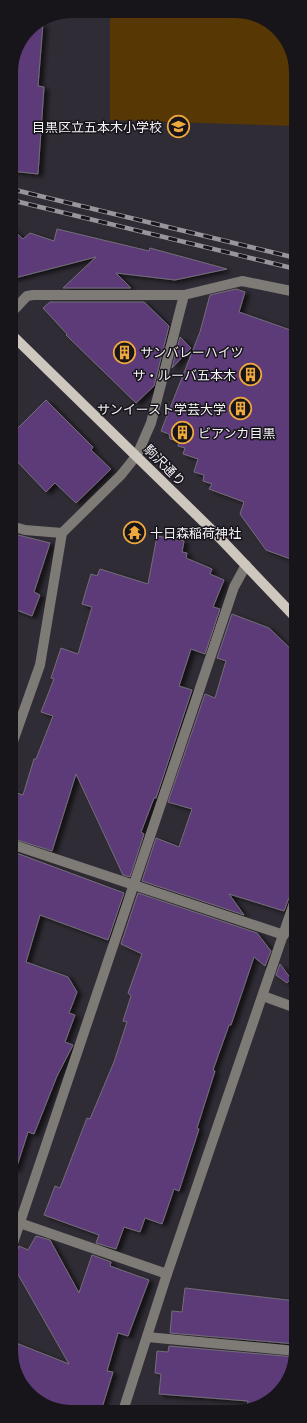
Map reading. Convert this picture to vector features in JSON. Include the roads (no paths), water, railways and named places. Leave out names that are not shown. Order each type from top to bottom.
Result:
[{"type":"main road","name":"駒沢通り","points":[[18,341],[137,455],[289,611]]},
{"type":"street","points":[[18,306],[27,296],[38,294],[184,295],[242,280],[289,290]]},
{"type":"street","points":[[18,727],[40,665],[62,533],[121,475],[137,455],[151,423],[184,295]]},
{"type":"street","points":[[18,528],[62,533]]},
{"type":"street","points":[[18,1216],[134,886],[234,587],[246,565]]},
{"type":"street","points":[[18,846],[284,935]]},
{"type":"street","points":[[125,1405],[167,1274],[289,919]]},
{"type":"street","points":[[263,996],[289,1005]]},
{"type":"street","points":[[18,1223],[167,1274]]},
{"type":"street","points":[[147,1336],[289,1350]]},
{"type":"railway","points":[[18,191],[289,256]]},
{"type":"railway","points":[[18,202],[289,267]]},
{"type":"place","name":"目黒区立五本木小学校","points":[[178,127]]},
{"type":"place","name":"サンバレーハイツ","points":[[125,352]]},
{"type":"place","name":"サ・ルーバ五本木","points":[[251,375]]},
{"type":"place","name":"サンイースト学芸大学","points":[[241,409]]},
{"type":"place","name":"ビアンカ目黒","points":[[183,433]]},
{"type":"place","name":"十日森稲荷神社","points":[[134,533]]}]
